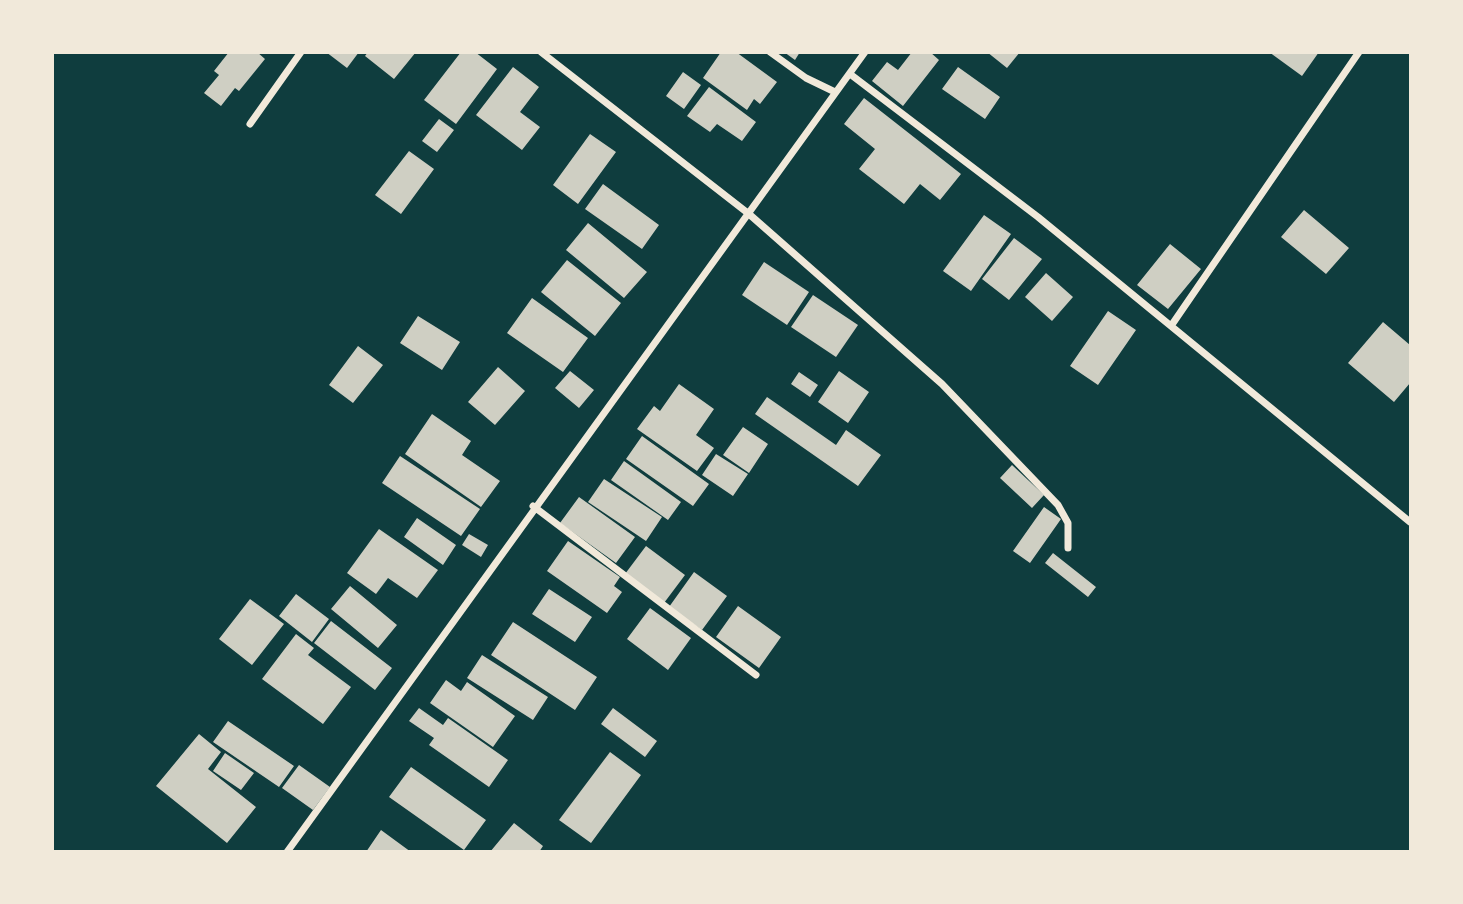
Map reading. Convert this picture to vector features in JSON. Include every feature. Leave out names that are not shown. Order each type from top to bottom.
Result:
[{"type":"street","points":[[250,124],[301,52]]},
{"type":"street","points":[[541,52],[749,214],[942,384],[1058,505],[1068,523],[1068,548]]},
{"type":"street","points":[[770,52],[806,78],[835,92]]},
{"type":"street","points":[[287,852],[533,506],[749,214],[864,52]]},
{"type":"street","points":[[1171,326],[1359,52]]},
{"type":"street","points":[[850,74],[1038,217],[1410,522]]},
{"type":"street","points":[[533,506],[756,675]]},
{"type":"building","points":[[229,52],[257,52],[265,59],[239,91],[235,88],[221,106],[204,93],[219,75],[214,71]]},
{"type":"building","points":[[326,52],[359,52],[347,68]]},
{"type":"building","points":[[368,52],[416,52],[394,79],[365,56]]},
{"type":"building","points":[[461,52],[475,52],[497,69],[456,124],[424,100]]},
{"type":"building","points":[[721,52],[736,52],[777,82],[760,104],[754,99],[747,110],[703,78]]},
{"type":"building","points":[[784,52],[800,52],[795,60]]},
{"type":"building","points":[[912,52],[930,52],[939,60],[903,106],[872,81],[887,62],[898,70]]},
{"type":"building","points":[[987,52],[1020,52],[1007,68]]},
{"type":"building","points":[[1269,52],[1319,52],[1302,76]]},
{"type":"building","points":[[513,67],[539,87],[520,112],[540,127],[522,150],[476,115]]},
{"type":"building","points":[[958,67],[1000,97],[985,119],[942,89]]},
{"type":"building","points":[[683,72],[701,85],[684,109],[666,96]]},
{"type":"building","points":[[709,87],[756,122],[742,141],[717,124],[710,132],[687,116]]},
{"type":"building","points":[[864,98],[961,174],[940,200],[920,184],[904,204],[859,169],[875,149],[844,124]]},
{"type":"building","points":[[439,119],[454,130],[437,152],[422,141]]},
{"type":"building","points":[[590,134],[616,152],[578,204],[553,185]]},
{"type":"building","points":[[409,151],[434,169],[401,214],[375,195]]},
{"type":"building","points":[[603,184],[659,225],[642,249],[585,209]]},
{"type":"building","points":[[1304,210],[1349,248],[1326,274],[1281,237]]},
{"type":"building","points":[[984,215],[1011,234],[971,291],[943,271]]},
{"type":"building","points":[[588,223],[647,272],[624,298],[566,250]]},
{"type":"building","points":[[1014,238],[1042,259],[1009,300],[982,279]]},
{"type":"building","points":[[1170,244],[1201,269],[1168,309],[1137,285]]},
{"type":"building","points":[[567,260],[621,303],[595,336],[541,292]]},
{"type":"building","points":[[764,262],[809,292],[787,325],[742,295]]},
{"type":"building","points":[[1046,273],[1073,297],[1052,321],[1025,297]]},
{"type":"building","points":[[813,295],[858,325],[836,357],[791,327]]},
{"type":"building","points":[[532,298],[588,338],[563,372],[507,333]]},
{"type":"building","points":[[1108,311],[1136,330],[1098,385],[1070,366]]},
{"type":"building","points":[[418,316],[460,342],[442,370],[400,343]]},
{"type":"building","points":[[1383,322],[1410,345],[1410,383],[1394,402],[1348,363]]},
{"type":"building","points":[[358,346],[383,365],[353,403],[329,385]]},
{"type":"building","points":[[498,367],[525,391],[495,425],[468,402]]},
{"type":"building","points":[[570,371],[594,390],[579,408],[555,388]]},
{"type":"building","points":[[839,371],[869,392],[848,423],[818,402]]},
{"type":"building","points":[[799,372],[818,385],[810,397],[791,384]]},
{"type":"building","points":[[679,384],[714,409],[696,435],[714,448],[697,471],[637,429],[654,406],[660,411]]},
{"type":"building","points":[[767,397],[836,445],[846,430],[881,455],[858,486],[755,414]]},
{"type":"building","points":[[432,414],[471,441],[462,455],[500,481],[481,507],[405,454]]},
{"type":"building","points":[[743,427],[768,444],[749,473],[723,455]]},
{"type":"building","points":[[642,436],[709,484],[693,506],[626,459]]},
{"type":"building","points":[[716,454],[748,474],[733,496],[702,475]]},
{"type":"building","points":[[400,456],[480,509],[461,536],[382,483]]},
{"type":"building","points":[[624,461],[681,502],[668,520],[611,480]]},
{"type":"building","points":[[1012,465],[1044,495],[1032,508],[1000,478]]},
{"type":"building","points":[[604,479],[662,517],[646,541],[588,502]]},
{"type":"building","points":[[579,497],[635,537],[616,563],[560,523]]},
{"type":"building","points":[[1044,507],[1061,519],[1030,563],[1013,551]]},
{"type":"building","points":[[417,518],[456,545],[443,565],[404,537]]},
{"type":"building","points":[[379,529],[438,570],[417,598],[388,578],[376,594],[347,573]]},
{"type":"building","points":[[469,534],[488,545],[481,557],[462,545]]},
{"type":"building","points":[[568,541],[620,577],[614,586],[622,592],[607,613],[547,571]]},
{"type":"building","points":[[646,546],[685,575],[664,603],[625,574]]},
{"type":"building","points":[[1053,553],[1096,587],[1088,597],[1045,563]]},
{"type":"building","points":[[694,572],[727,596],[702,630],[669,607]]},
{"type":"building","points":[[350,586],[397,625],[378,648],[331,609]]},
{"type":"building","points":[[549,589],[592,617],[575,642],[532,614]]},
{"type":"building","points":[[296,594],[329,619],[312,642],[279,616]]},
{"type":"building","points":[[250,599],[284,624],[252,665],[219,639]]},
{"type":"building","points":[[738,606],[781,637],[759,668],[716,637]]},
{"type":"building","points":[[650,608],[691,638],[668,670],[627,639]]},
{"type":"building","points":[[331,621],[392,668],[375,690],[314,643]]},
{"type":"building","points":[[513,622],[597,677],[575,710],[491,655]]},
{"type":"building","points":[[296,634],[314,648],[308,655],[351,687],[323,724],[262,679]]},
{"type":"building","points":[[482,655],[548,697],[533,720],[467,678]]},
{"type":"building","points":[[446,680],[461,691],[467,682],[515,716],[493,747],[430,703]]},
{"type":"building","points":[[419,708],[443,725],[448,718],[508,760],[489,787],[429,745],[434,738],[409,721]]},
{"type":"building","points":[[613,708],[657,741],[645,757],[601,724]]},
{"type":"building","points":[[228,721],[294,766],[279,787],[213,742]]},
{"type":"building","points":[[199,734],[221,752],[208,769],[256,807],[227,843],[156,786]]},
{"type":"building","points":[[610,752],[641,775],[591,843],[559,820]]},
{"type":"building","points":[[225,753],[254,773],[241,790],[213,771]]},
{"type":"building","points":[[299,765],[330,787],[313,810],[282,788]]},
{"type":"building","points":[[411,767],[486,820],[464,850],[389,797]]},
{"type":"building","points":[[514,823],[543,846],[539,852],[490,852]]},
{"type":"building","points":[[381,830],[411,852],[366,852]]}]
